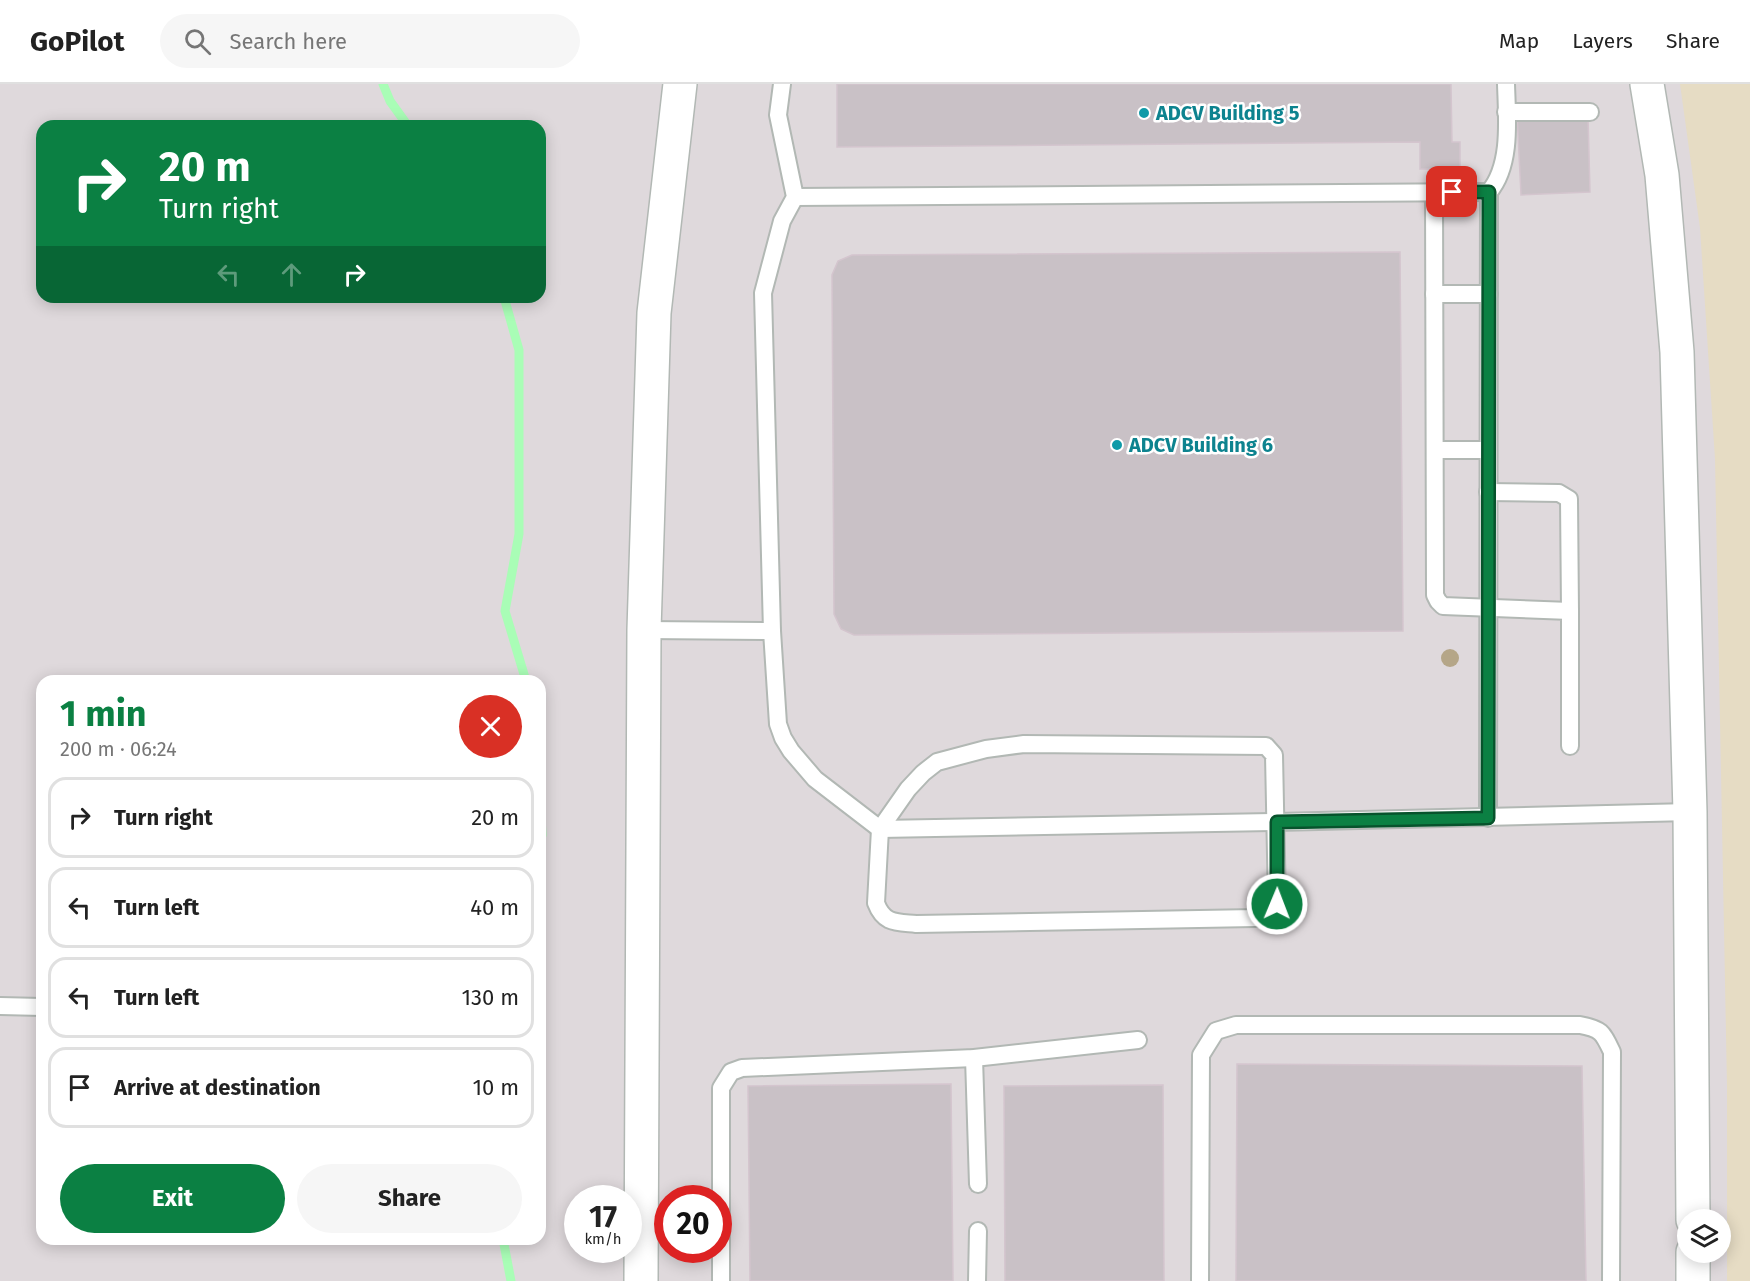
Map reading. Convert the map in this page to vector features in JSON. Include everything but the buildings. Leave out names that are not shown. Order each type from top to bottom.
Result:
[{"type":"street","points":[[641,1281],[644,630],[654,313],[680,84]]},
{"type":"street","points":[[1647,84],[1662,175],[1677,352],[1690,812],[1693,1209]]},
{"type":"street","points":[[1693,1263],[1693,1281]]},
{"type":"lane","points":[[782,84],[778,115],[795,197],[783,221],[764,293],[772,631],[778,724],[783,738],[815,779],[880,829],[1690,812]]},
{"type":"lane","points":[[1488,818],[1489,192],[1496,184],[1500,172],[1506,138],[1506,84]]},
{"type":"lane","points":[[1506,112],[1590,112]]},
{"type":"lane","points":[[1434,191],[1435,595],[1443,606],[1570,611]]},
{"type":"lane","points":[[795,197],[1489,192]]},
{"type":"lane","points":[[1434,294],[1489,294]]},
{"type":"lane","points":[[1435,450],[1488,450]]},
{"type":"lane","points":[[1488,492],[1559,493],[1569,499],[1570,746]]},
{"type":"lane","points":[[644,630],[772,631]]},
{"type":"lane","points":[[1024,744],[1266,746],[1274,755],[1277,822],[1277,904],[1262,917],[928,924],[894,922],[880,912],[876,903],[880,829],[908,789],[937,762],[986,749],[1024,744]]},
{"type":"lane","points":[[0,1006],[36,1007]]},
{"type":"lane","points":[[1200,1281],[1201,1054],[1216,1031],[1236,1024],[1580,1025],[1597,1028],[1605,1036],[1612,1052],[1611,1281]]},
{"type":"lane","points":[[721,1281],[721,1088],[731,1072],[742,1068],[974,1058],[1138,1040]]},
{"type":"lane","points":[[974,1058],[978,1184]]},
{"type":"lane","points":[[977,1281],[978,1232]]},
{"type":"shaded area","points":[[0,84],[1750,84],[1750,1281],[0,1281]]},
{"type":"shaded area","points":[[1680,84],[1750,84],[1750,1281],[1727,1281],[1727,1263],[1731,1263],[1731,1209],[1727,1209],[1727,1086],[1715,459],[1700,228]]},
{"type":"waterway","points":[[383,84],[390,101],[404,120]]},
{"type":"waterway","points":[[506,303],[519,350],[519,534],[505,611],[524,675]]},
{"type":"waterway","points":[[504,1245],[511,1281]]},
{"type":"place","name":"ADCV Building 5","points":[[1144,113]]},
{"type":"place","name":"ADCV Building 6","points":[[1117,445]]},
{"type":"route","points":[[1277,904],[1277,822],[1488,818],[1489,192],[1452,192]]}]
